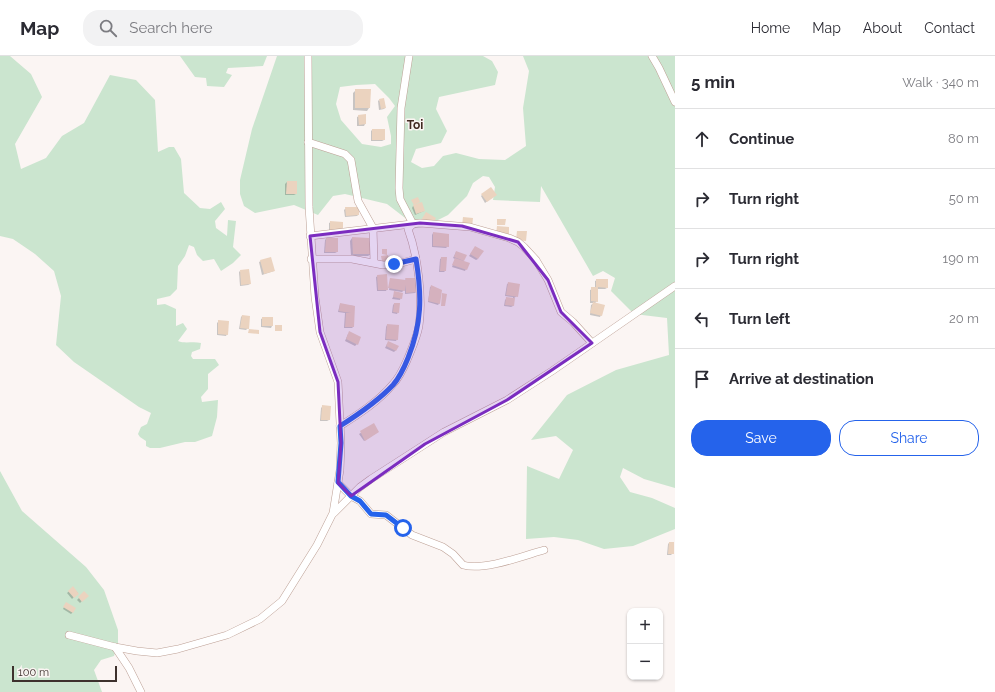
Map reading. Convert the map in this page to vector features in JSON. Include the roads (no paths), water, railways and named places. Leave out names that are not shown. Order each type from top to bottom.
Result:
[{"type":"street","points":[[308,56],[308,142],[311,259],[320,332],[338,382],[341,443],[334,513]]},
{"type":"street","points":[[409,56],[401,108],[399,188],[400,199],[413,224]]},
{"type":"street","points":[[652,56],[675,102]]},
{"type":"street","points":[[308,142],[349,156],[358,201],[373,228],[374,262]]},
{"type":"street","points":[[310,236],[420,222],[470,227],[509,238],[518,242],[536,260],[548,280],[561,312],[573,322],[592,343]]},
{"type":"street","points":[[340,426],[368,406],[394,384],[403,370],[415,338],[420,316],[419,283],[416,259],[408,229],[413,224]]},
{"type":"street","points":[[311,259],[352,259],[374,262],[376,264],[383,265],[416,259]]},
{"type":"street","points":[[69,635],[115,647],[157,652],[178,649],[227,635],[260,619],[282,601],[317,545],[334,513],[371,479],[463,421],[507,400],[610,332],[675,286]]},
{"type":"street","points":[[338,482],[351,496],[360,501],[371,514],[386,515],[412,535],[443,547],[453,554],[463,565],[479,566],[503,562],[544,550]]},
{"type":"street","points":[[115,647],[130,668],[141,692]]},
{"type":"district","name":"Toi","points":[[415,125]]}]
